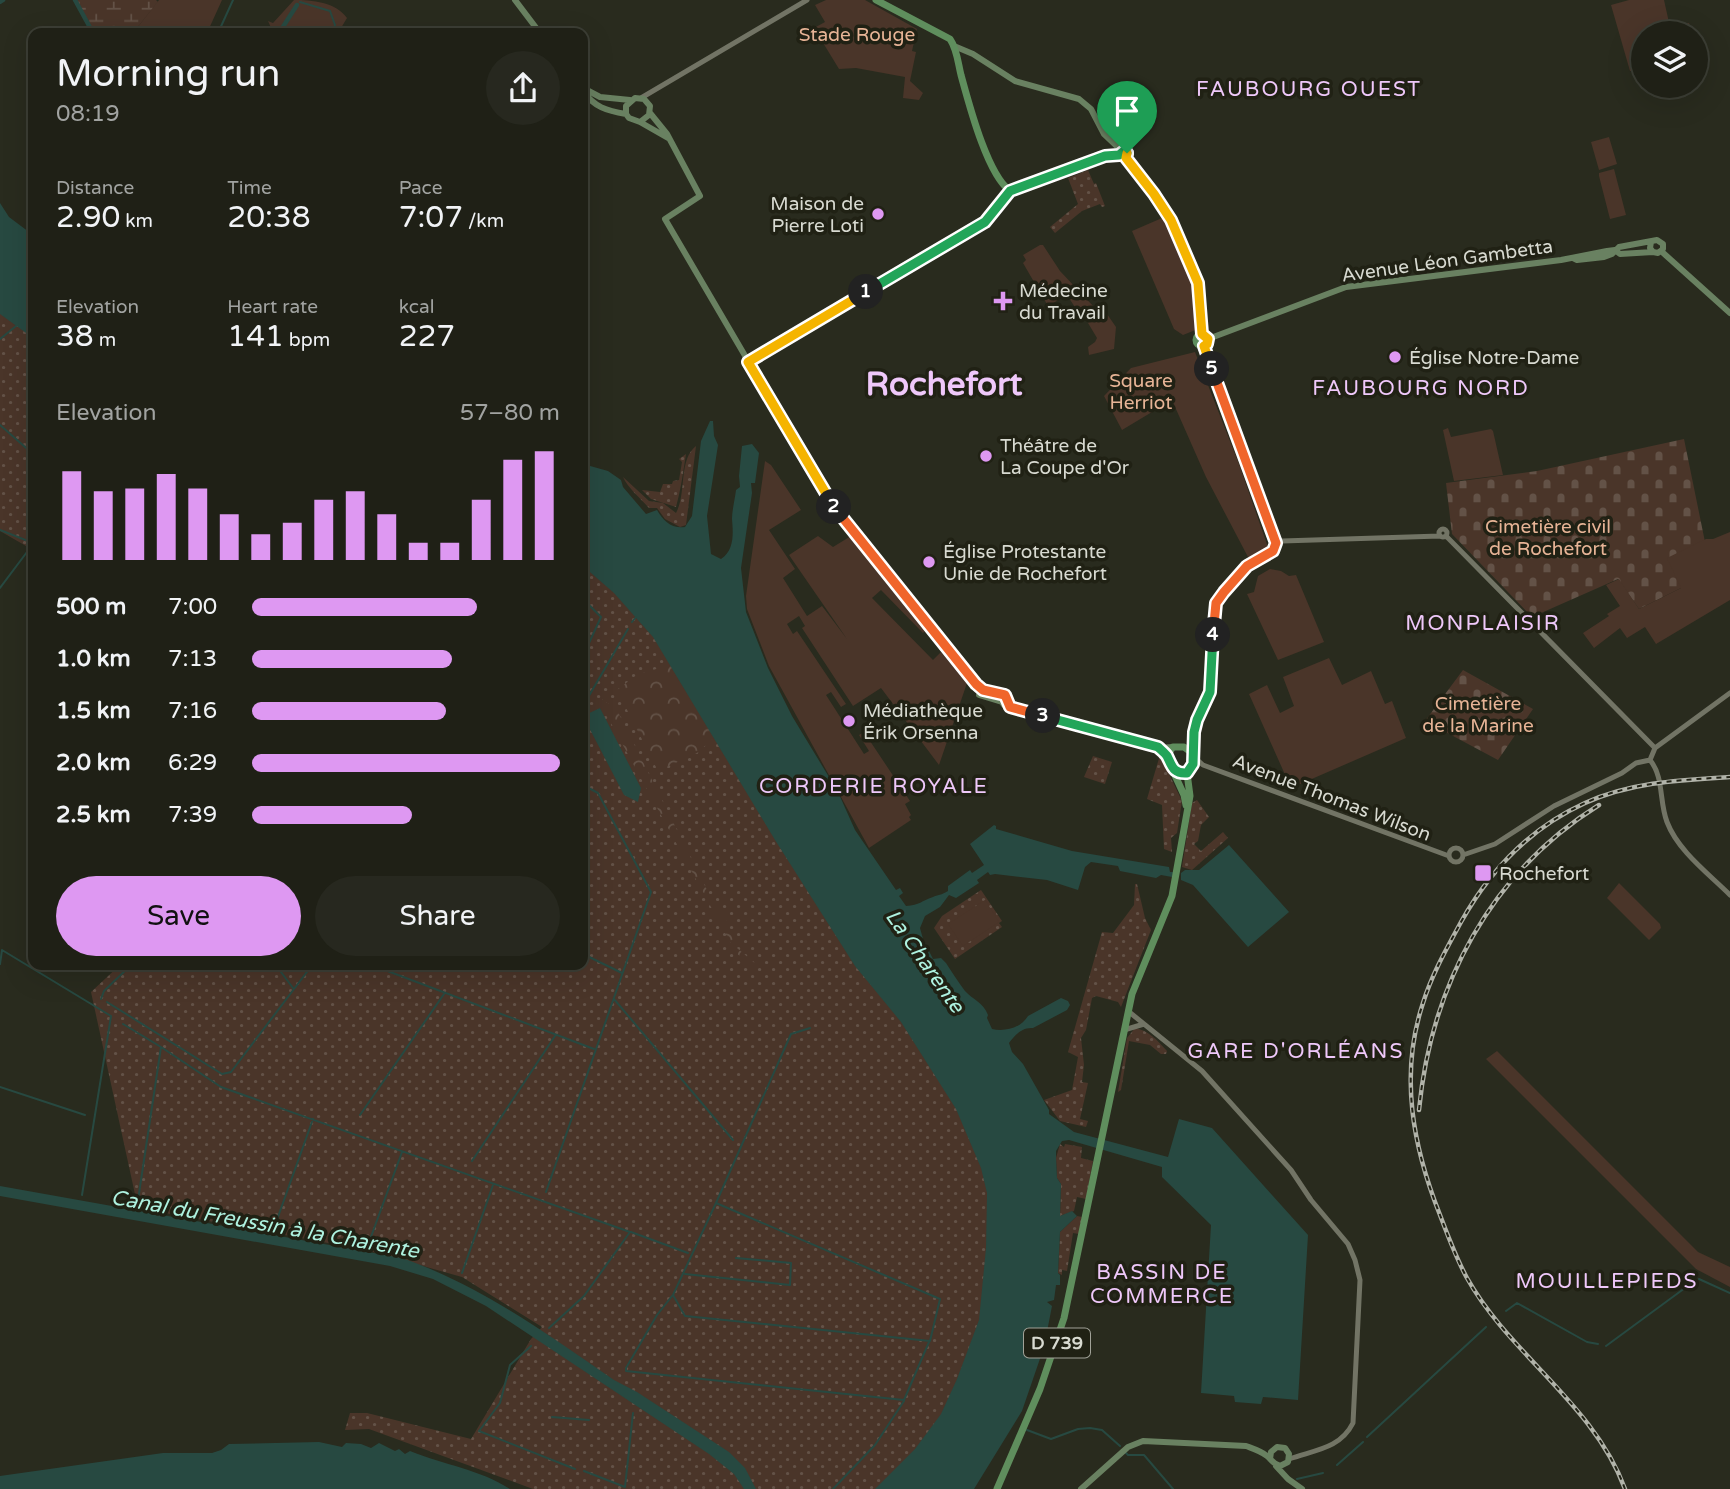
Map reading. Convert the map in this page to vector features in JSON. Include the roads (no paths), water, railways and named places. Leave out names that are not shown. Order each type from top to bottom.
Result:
[{"type":"main road","points":[[515,0],[536,28]]},
{"type":"main road","points":[[876,0],[973,54],[1015,81],[1079,99],[1091,109],[1104,134],[1157,198],[1198,283],[1205,340],[1276,543],[1271,554],[1247,566],[1216,603],[1210,692],[1194,732],[1189,796],[1175,883],[1168,909],[1136,985],[1124,1030]]},
{"type":"main road","points":[[952,42],[992,169],[1010,191],[1105,156],[1123,156]]},
{"type":"main road","points":[[588,92],[612,100]]},
{"type":"main road","points":[[588,96],[594,104],[611,112],[626,114]]},
{"type":"main road","points":[[594,104],[641,97],[663,128],[700,196],[665,219],[833,506],[979,690],[1006,702],[1158,747],[1177,747],[1193,755]]},
{"type":"main road","points":[[630,100],[626,106],[626,114],[631,120],[640,122],[668,139]]},
{"type":"main road","points":[[640,122],[647,118],[650,109]]},
{"type":"main road","points":[[1657,252],[1663,247],[1657,240],[1651,242],[1650,248],[1730,313]]},
{"type":"main road","name":"Avenue Léon Gambetta","points":[[1205,340],[1346,286],[1573,258],[1577,255],[1651,242]]},
{"type":"main road","name":"Avenue Léon Gambetta","points":[[1615,250],[1620,254],[1657,252]]},
{"type":"main road","points":[[1167,757],[1194,732]]},
{"type":"main road","points":[[1158,747],[1167,757],[1184,795],[1186,806]]},
{"type":"main road","points":[[1173,770],[1181,774],[1189,770]]},
{"type":"main road","name":"D 739","points":[[997,1489],[1058,1341],[1070,1295],[1124,1030]]},
{"type":"main road","points":[[1081,1489],[1128,1447],[1138,1442],[1152,1441],[1246,1446],[1270,1458],[1289,1480],[1301,1489]]},
{"type":"main road","points":[[1258,1450],[1280,1447],[1288,1458],[1289,1480]]},
{"type":"main road","points":[[1270,1458],[1273,1450]]},
{"type":"main road","points":[[1276,1466],[1288,1458]]},
{"type":"street","points":[[641,97],[807,0]]},
{"type":"street","points":[[650,109],[655,92],[665,83]]},
{"type":"street","points":[[748,362],[988,219],[1010,191]]},
{"type":"street","points":[[1276,543],[1443,536],[1655,748]]},
{"type":"street","points":[[1730,693],[1655,748],[1650,760],[1658,772],[1666,821],[1676,838],[1730,895]]},
{"type":"street","name":"Avenue Thomas Wilson","points":[[1193,755],[1203,765],[1449,856],[1457,862],[1463,855],[1495,844],[1554,806],[1622,773],[1636,763],[1650,760]]},
{"type":"street","name":"Avenue Thomas Wilson","points":[[1189,770],[1203,765]]},
{"type":"street","points":[[1128,1011],[1214,1083],[1291,1170],[1352,1252],[1360,1280],[1354,1419],[1343,1438],[1328,1447],[1288,1458]]},
{"type":"street","points":[[1124,1030],[1144,1024]]},
{"type":"water","points":[[0,203],[9,217],[28,231],[28,334],[0,314]]},
{"type":"water","name":"La Charente","points":[[710,421],[713,421],[718,445],[707,516],[711,554],[721,559],[731,546],[733,508],[736,490],[740,487],[742,446],[752,444],[759,453],[755,483],[751,483],[752,493],[741,568],[746,612],[768,668],[792,716],[838,792],[855,830],[896,890],[900,888],[903,893],[899,896],[906,906],[918,904],[948,891],[948,886],[970,870],[972,873],[984,865],[970,844],[994,825],[996,829],[1072,851],[1169,867],[1170,872],[1174,872],[1172,877],[1161,875],[1156,878],[1120,871],[1118,866],[1091,862],[1085,867],[1078,890],[1047,880],[990,875],[988,872],[977,880],[979,883],[956,898],[949,895],[940,907],[925,916],[920,928],[933,959],[941,958],[946,963],[965,991],[983,1007],[992,1029],[1012,1028],[1061,998],[1068,1001],[1070,1005],[1067,1010],[1033,1028],[1022,1030],[1009,1043],[1049,1114],[1074,1132],[1168,1157],[1179,1119],[1212,1128],[1308,1235],[1298,1400],[1263,1397],[1261,1404],[1235,1402],[1234,1396],[1201,1393],[1211,1225],[1162,1177],[1162,1167],[1069,1140],[1062,1141],[1056,1151],[1057,1178],[1061,1184],[1060,1216],[1072,1211],[1077,1216],[1060,1232],[1060,1285],[1056,1285],[1054,1300],[1047,1302],[1052,1306],[1044,1347],[1022,1411],[974,1489],[875,1489],[915,1449],[941,1414],[957,1379],[979,1320],[986,1248],[987,1193],[981,1168],[956,1109],[901,1022],[855,966],[775,840],[653,637],[614,593],[588,570],[588,465],[608,471],[621,480],[623,487],[646,514],[657,510],[668,523],[685,527],[692,516],[701,441]]},
{"type":"water","points":[[600,708],[641,788],[638,802],[624,795],[588,726],[588,714]]},
{"type":"water","points":[[1229,845],[1289,912],[1248,947],[1193,885],[1181,880],[1181,873],[1185,870],[1199,870]]},
{"type":"water","points":[[0,1186],[402,1258],[431,1269],[512,1312],[729,1452],[745,1468],[756,1489],[744,1489],[734,1474],[709,1454],[486,1306],[433,1279],[390,1266],[0,1196]]},
{"type":"water","points":[[319,1442],[342,1447],[346,1443],[361,1444],[371,1448],[379,1443],[395,1451],[399,1449],[405,1454],[410,1451],[474,1472],[510,1489],[0,1489],[0,1476],[163,1453],[212,1453],[229,1444]]},
{"type":"waterway","points":[[75,0],[90,28]]},
{"type":"waterway","points":[[220,28],[233,0]]},
{"type":"waterway","points":[[300,2],[330,11],[334,28]]},
{"type":"waterway","points":[[282,28],[297,5]]},
{"type":"waterway","points":[[0,339],[16,326]]},
{"type":"waterway","points":[[0,425],[28,450]]},
{"type":"waterway","points":[[0,530],[28,541]]},
{"type":"waterway","points":[[0,588],[28,551]]},
{"type":"waterway","points":[[588,604],[601,617],[588,645]]},
{"type":"waterway","points":[[632,622],[636,617]]},
{"type":"waterway","points":[[588,697],[628,629]]},
{"type":"waterway","points":[[546,1192],[651,892],[598,793],[588,788]]},
{"type":"waterway","points":[[0,964],[2,950],[28,966]]},
{"type":"waterway","points":[[588,956],[622,973]]},
{"type":"waterway","points":[[35,970],[111,1016],[82,1195]]},
{"type":"waterway","points":[[101,999],[104,991],[126,970]]},
{"type":"waterway","points":[[280,970],[293,988]]},
{"type":"waterway","points":[[107,1002],[222,1074],[231,1072],[308,970]]},
{"type":"waterway","points":[[385,970],[594,1049]]},
{"type":"waterway","points":[[360,1115],[444,994]]},
{"type":"waterway","points":[[614,999],[733,1140]]},
{"type":"waterway","name":"Canal du Freussin à la Charente","points":[[123,1024],[161,1047],[138,1200]]},
{"type":"waterway","points":[[716,1203],[673,1295],[685,1316],[930,1341],[940,1299],[716,1203],[791,1034],[810,1028]]},
{"type":"waterway","points":[[472,1161],[555,1036]]},
{"type":"waterway","points":[[161,1047],[221,1087],[630,1232],[584,1296],[549,1328]]},
{"type":"waterway","points":[[0,1087],[85,1115]]},
{"type":"waterway","name":"Canal du Freussin à la Charente","points":[[274,1228],[313,1119]]},
{"type":"waterway","name":"Canal du Freussin à la Charente","points":[[368,1245],[402,1152]]},
{"type":"waterway","points":[[462,1273],[493,1185]]},
{"type":"waterway","points":[[631,1232],[688,1253]]},
{"type":"waterway","points":[[685,1274],[790,1285],[791,1263],[736,1258]]},
{"type":"waterway","points":[[1699,1279],[1730,1293]]},
{"type":"waterway","points":[[1606,1346],[1689,1285]]},
{"type":"waterway","points":[[672,1296],[657,1315],[626,1371],[904,1400],[929,1342]]},
{"type":"waterway","points":[[1506,1311],[1517,1303],[1587,1342],[1598,1344]]},
{"type":"waterway","points":[[1367,1437],[1486,1327]]},
{"type":"waterway","points":[[531,1346],[510,1365],[500,1403],[479,1431],[575,1469]]},
{"type":"waterway","points":[[833,1489],[875,1445],[904,1401]]},
{"type":"waterway","points":[[584,1471],[625,1487],[633,1413]]},
{"type":"waterway","points":[[552,1417],[589,1420]]},
{"type":"waterway","points":[[1027,1430],[1051,1439],[1078,1429],[1102,1430],[1120,1446]]},
{"type":"waterway","points":[[1337,1465],[1363,1442]]},
{"type":"waterway","points":[[1126,1453],[1144,1455],[1173,1489]]},
{"type":"waterway","points":[[1297,1479],[1323,1473]]},
{"type":"railway","points":[[1625,1489],[1611,1459],[1593,1431],[1573,1405],[1505,1332],[1463,1270],[1440,1215],[1416,1137],[1412,1110],[1412,1057],[1423,1003],[1435,971],[1472,903],[1513,852],[1565,813],[1602,796],[1656,783],[1730,777]]},
{"type":"railway","points":[[1419,1110],[1437,1019],[1453,976],[1473,936],[1498,898],[1527,863],[1561,832],[1599,805]]},
{"type":"place","name":"Maison de Pierre Loti","points":[[878,214]]},
{"type":"place","name":"Médecine du Travail","points":[[1003,301]]},
{"type":"place","name":"Église Notre-Dame","points":[[1395,357]]},
{"type":"place","name":"Théâtre de La Coupe d'Or","points":[[986,456]]},
{"type":"place","name":"Église Protestante Unie de Rochefort","points":[[929,562]]},
{"type":"place","name":"Médiathèque Érik Orsenna","points":[[849,721]]},
{"type":"place","name":"Rochefort","points":[[1483,873]]},
{"type":"district","name":"FAUBOURG OUEST","points":[[1309,89]]},
{"type":"district","name":"Rochefort","points":[[944,383]]},
{"type":"district","name":"FAUBOURG NORD","points":[[1421,388]]},
{"type":"district","name":"MONPLAISIR","points":[[1483,623]]},
{"type":"district","name":"CORDERIE ROYALE","points":[[874,786]]},
{"type":"district","name":"GARE D'ORLÉANS","points":[[1296,1051]]},
{"type":"district","name":"MOUILLEPIEDS","points":[[1607,1281]]},
{"type":"district","name":"BASSIN DE COMMERCE","points":[[1162,1284]]},
{"type":"park label","name":"Stade Rouge","points":[[857,34]]},
{"type":"park label","name":"Square Herriot","points":[[1141,391]]},
{"type":"park label","name":"Cimetière civil de Rochefort","points":[[1548,537]]},
{"type":"park label","name":"Cimetière de la Marine","points":[[1478,714]]}]
